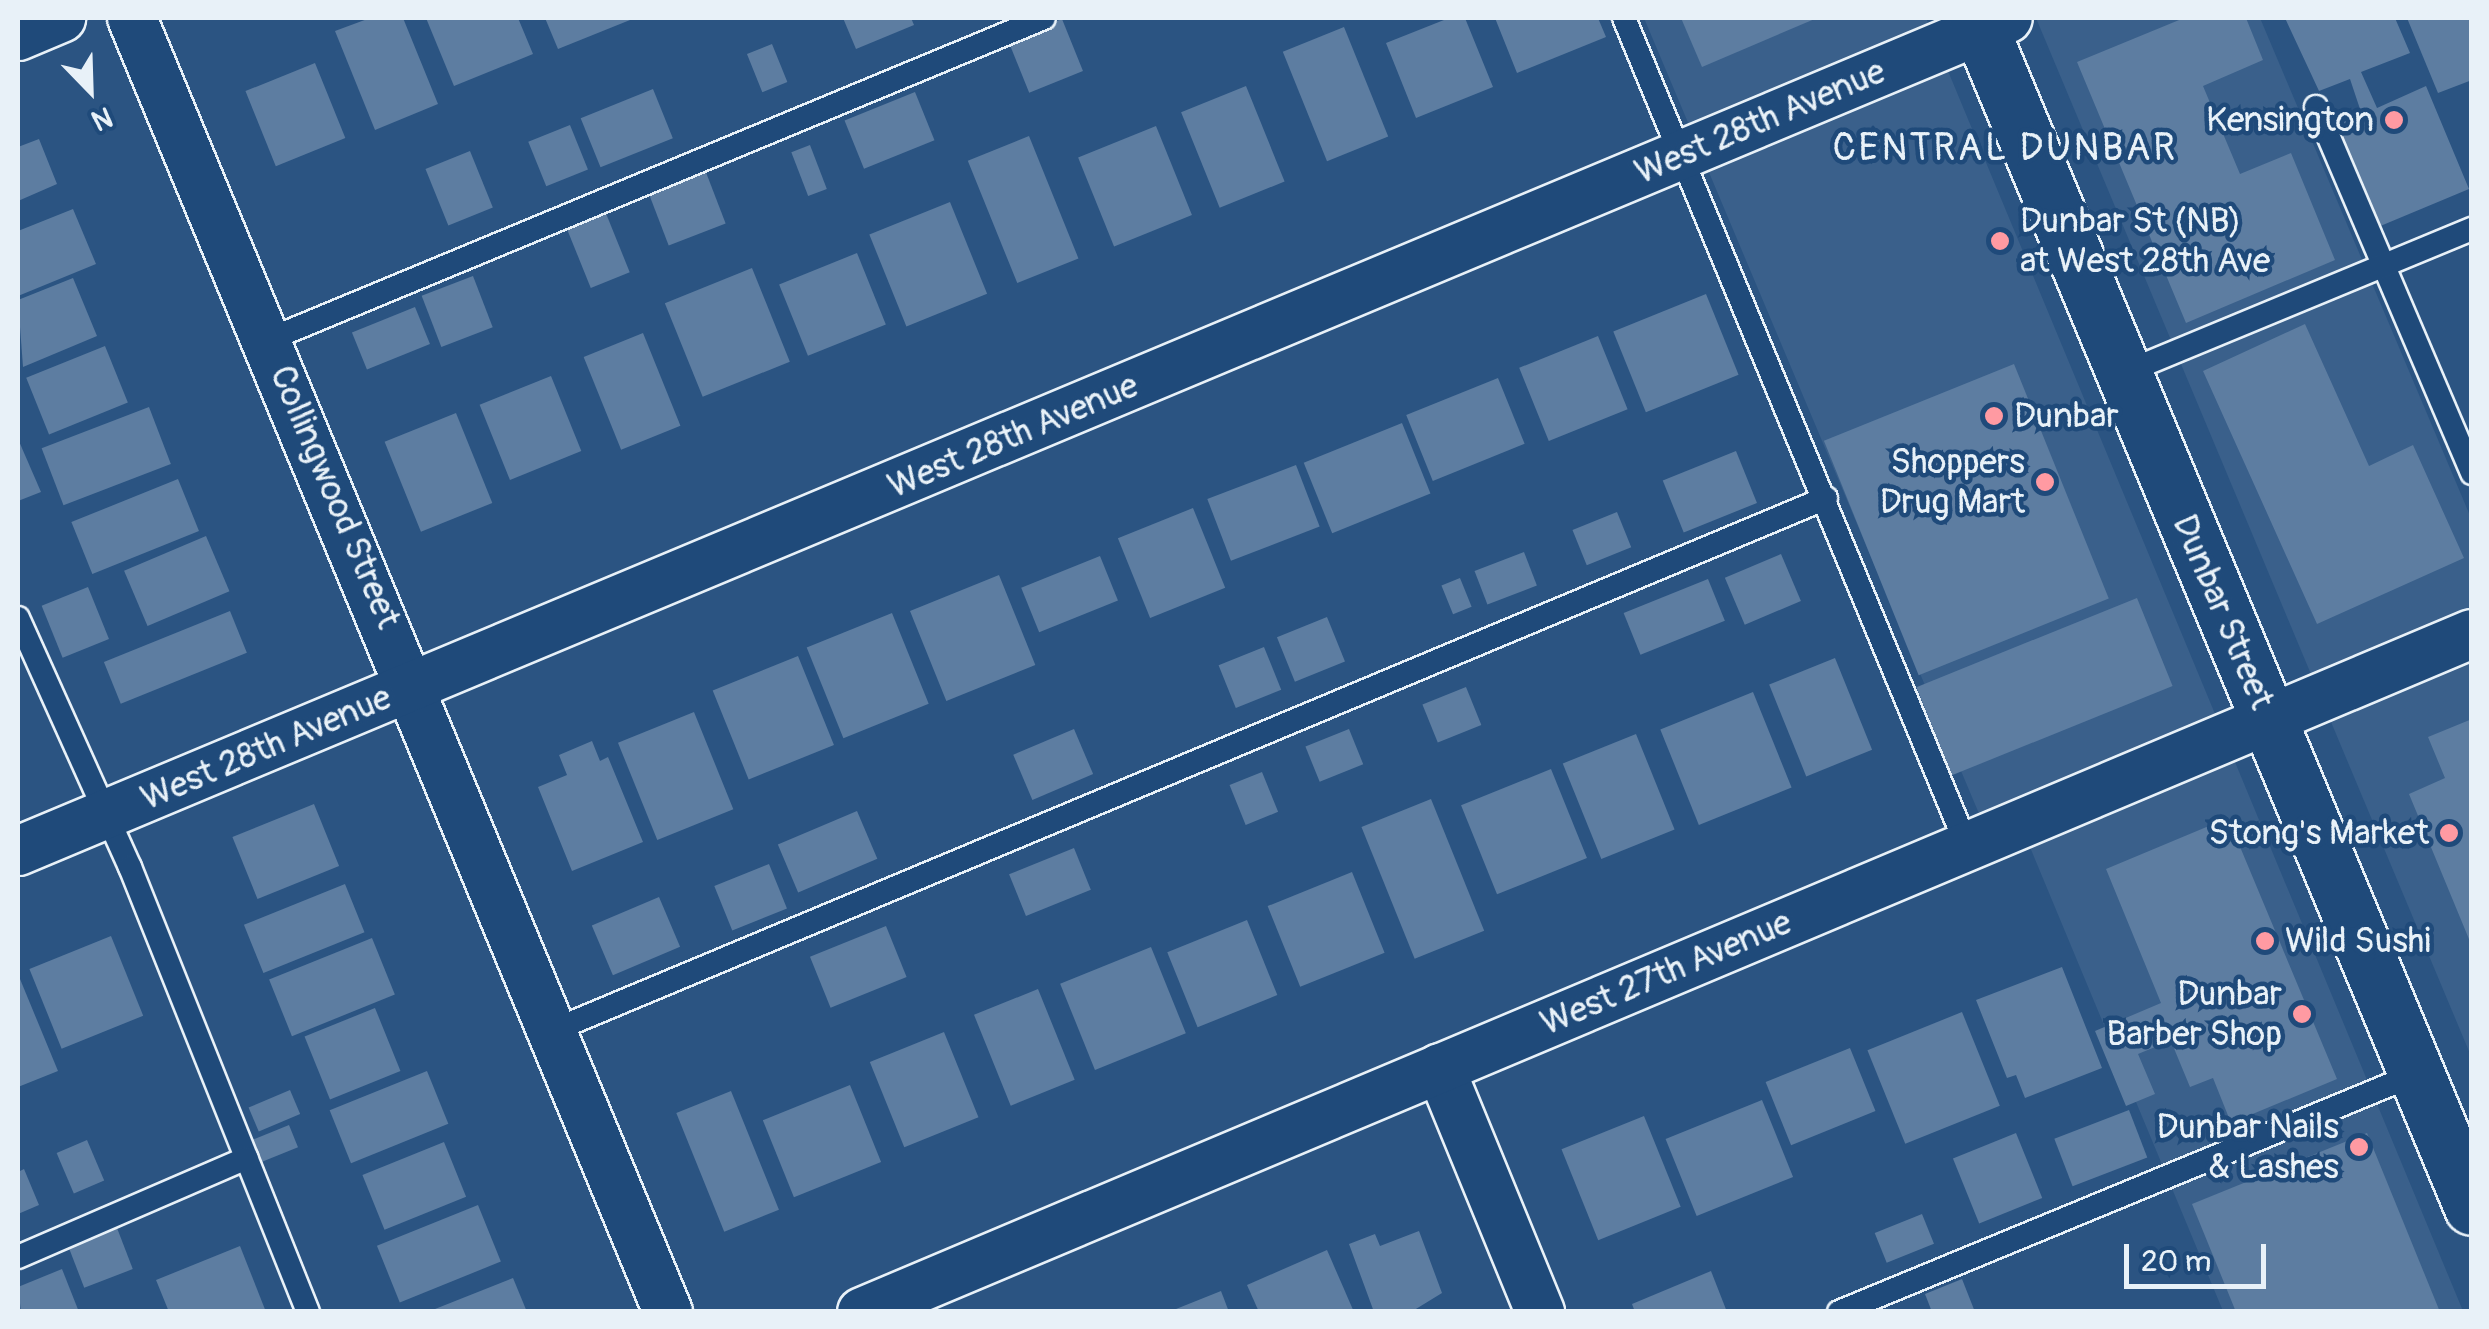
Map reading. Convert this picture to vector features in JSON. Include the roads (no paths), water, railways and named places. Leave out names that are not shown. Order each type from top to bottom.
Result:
[{"type":"main road","name":"Dunbar Street","points":[[1988,21],[2124,373],[2472,1207]]},
{"type":"street","points":[[18,36],[61,18]]},
{"type":"street","name":"Collingwood Street","points":[[132,18],[415,686],[668,1312]]},
{"type":"street","name":"West 28th Avenue","points":[[18,851],[1683,156],[1988,21]]},
{"type":"street","name":"West 27th Avenue","points":[[862,1312],[2472,634]]},
{"type":"street","points":[[1440,1068],[1540,1312]]},
{"type":"lane","points":[[268,340],[1044,18]]},
{"type":"lane","points":[[1624,18],[1967,846]]},
{"type":"lane","points":[[2316,107],[2472,473]]},
{"type":"lane","points":[[2124,373],[2472,229]]},
{"type":"lane","points":[[552,1031],[1826,498]]},
{"type":"lane","points":[[18,618],[247,1158],[308,1312]]},
{"type":"lane","points":[[1838,1312],[2416,1074]]},
{"type":"lane","points":[[18,1257],[247,1158]]},
{"type":"place","name":"Kensington","points":[[2394,120]]},
{"type":"place","name":"Dunbar St (NB) at West 28th Ave","points":[[2000,241]]},
{"type":"place","name":"Dunbar","points":[[1994,416]]},
{"type":"place","name":"Shoppers Drug Mart","points":[[2045,482]]},
{"type":"place","name":"Stong's Market","points":[[2449,833]]},
{"type":"place","name":"Wild Sushi","points":[[2265,941]]},
{"type":"place","name":"Dunbar Barber Shop","points":[[2302,1014]]},
{"type":"place","name":"Dunbar Nails & Lashes","points":[[2359,1147]]},
{"type":"district","name":"CENTRAL DUNBAR","points":[[2005,149]]}]
